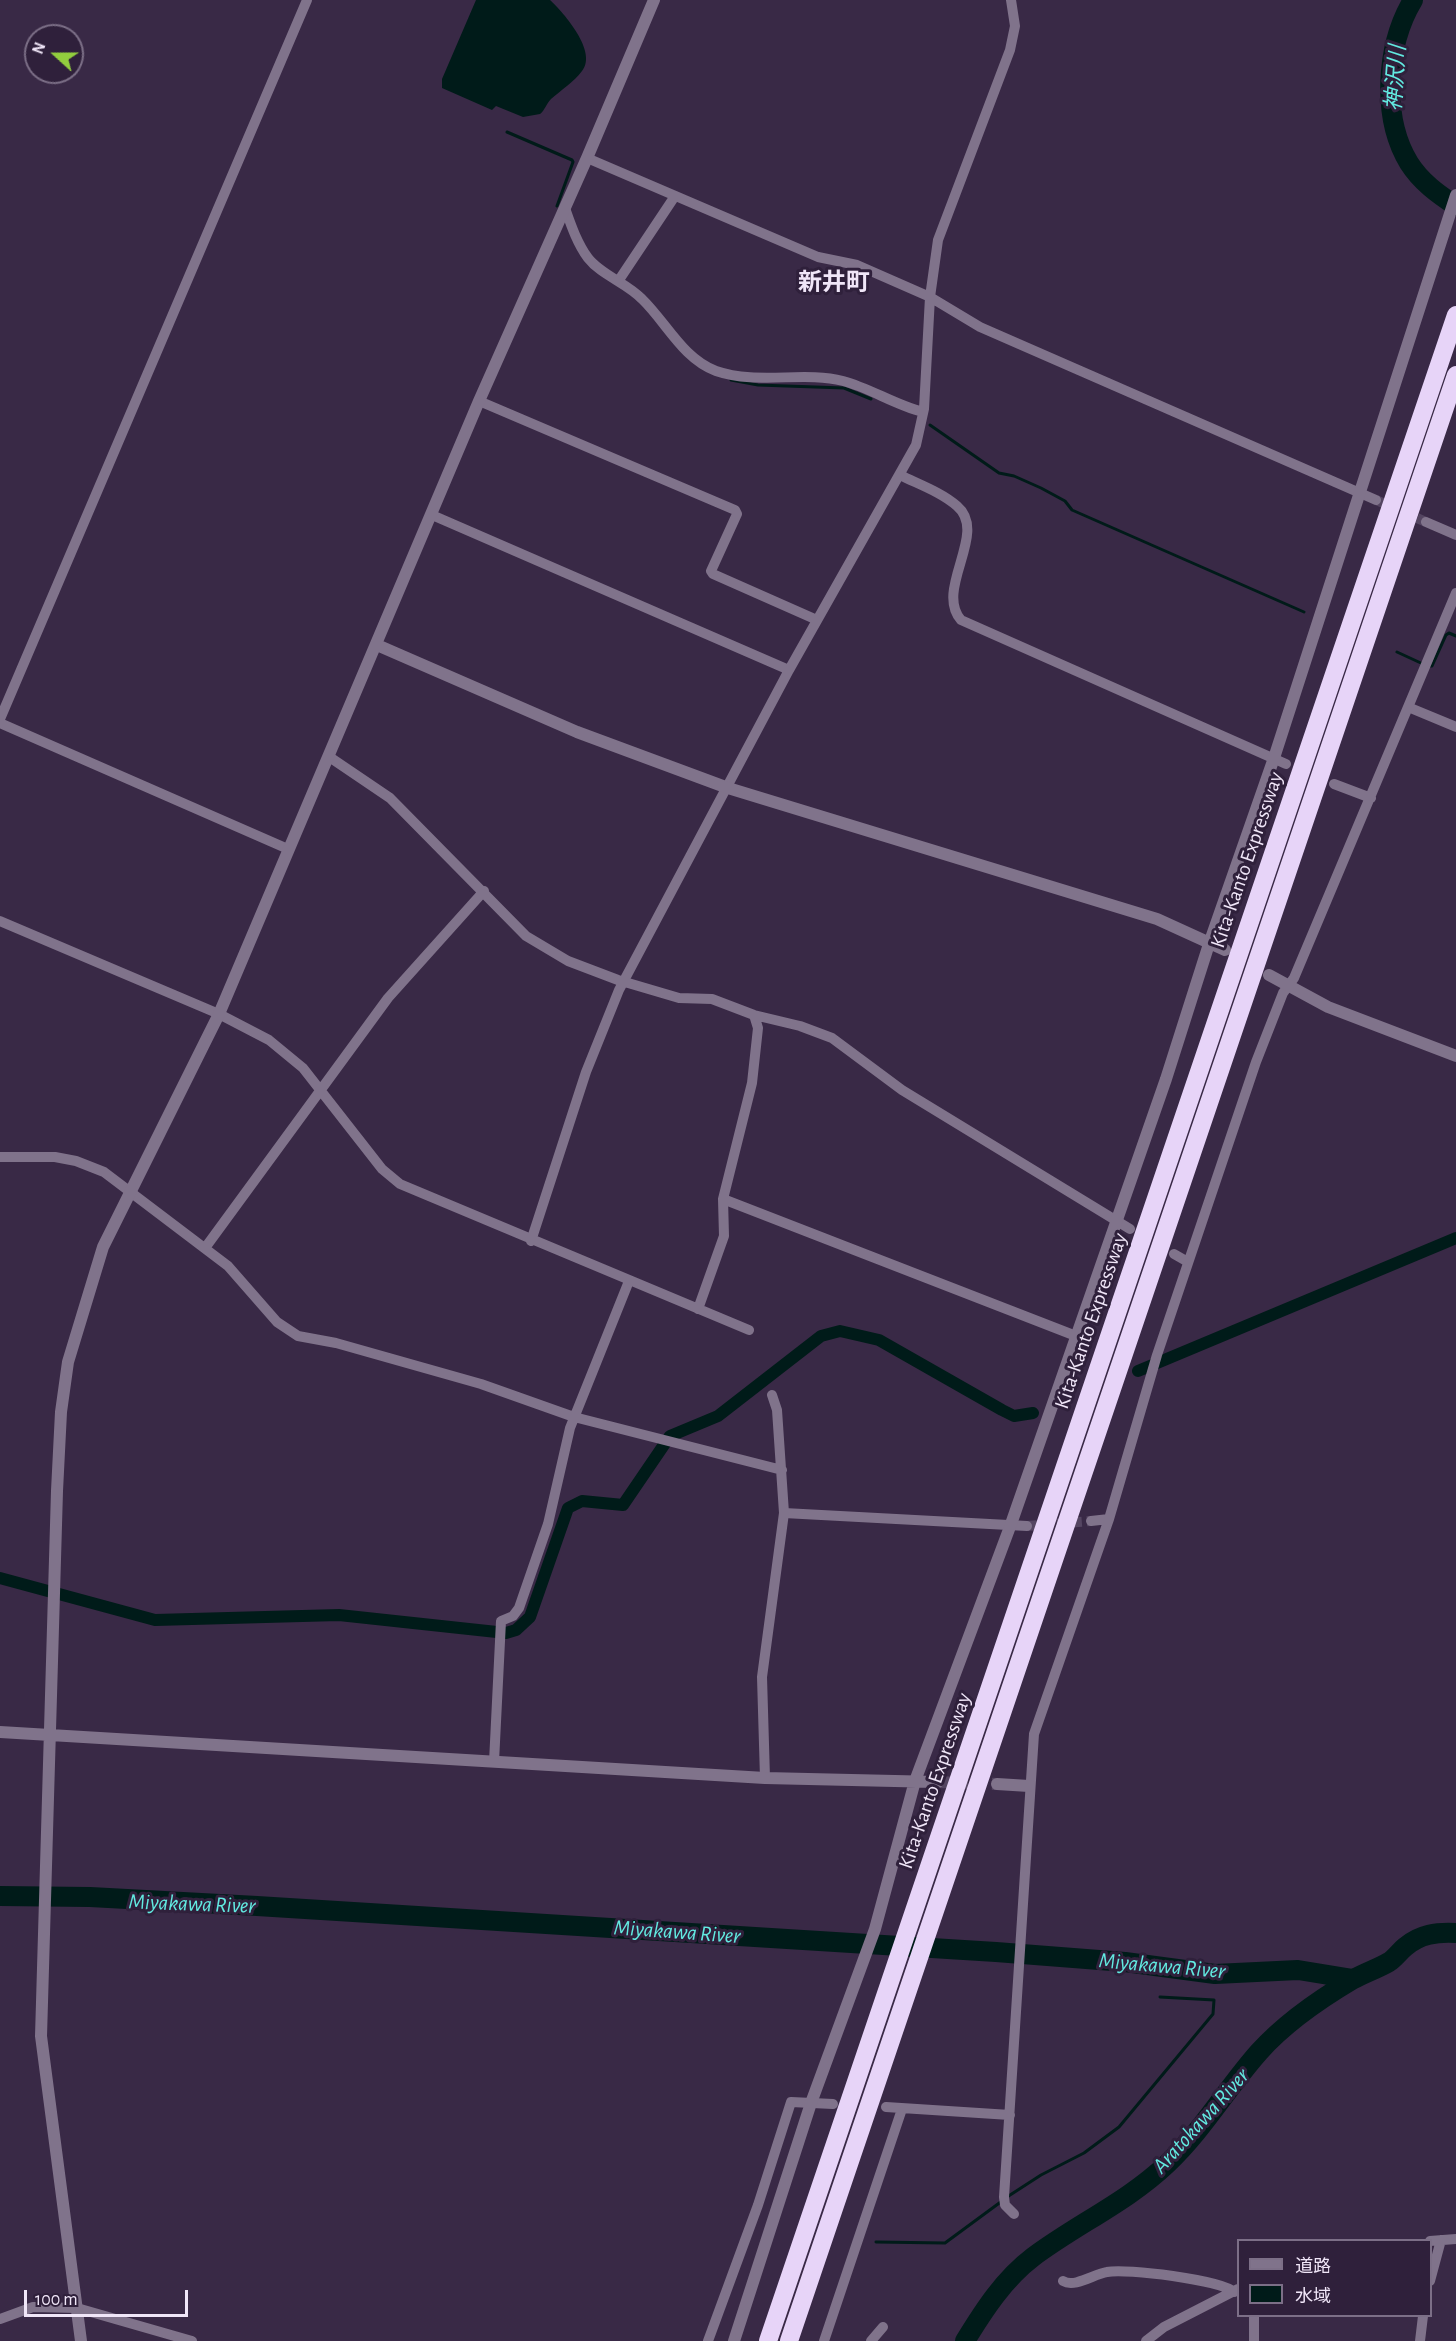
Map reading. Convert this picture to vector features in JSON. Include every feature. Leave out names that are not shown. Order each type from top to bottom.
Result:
[{"type":"highway","name":"Kita-Kanto Expressway","points":[[768,2341],[1456,315]]},
{"type":"highway","name":"Kita-Kanto Expressway","points":[[789,2341],[1456,375]]},
{"type":"street","points":[[288,849],[0,721],[307,0]]},
{"type":"street","points":[[81,2341],[41,2056],[61,1412],[69,1362],[103,1247],[219,1014],[479,400],[587,158],[654,0]]},
{"type":"street","points":[[531,1241],[603,1026],[789,670],[900,475],[918,438],[923,412],[930,297],[943,223],[1010,50],[1015,26],[1011,0]]},
{"type":"street","points":[[587,158],[818,257],[857,265],[930,297],[980,327],[1376,500]]},
{"type":"street","points":[[734,2341],[811,2103],[876,1929],[915,1781],[1011,1524],[1166,1079],[1209,944],[1274,758],[1358,492],[1456,195]]},
{"type":"street","points":[[619,280],[675,196]]},
{"type":"street","points":[[565,208],[588,259],[642,298],[679,344],[715,371],[747,377],[789,379],[812,377],[842,381],[900,406],[923,412]]},
{"type":"street","points":[[479,400],[735,510],[737,514],[711,571],[712,574],[818,620]]},
{"type":"street","points":[[900,475],[940,495],[958,506],[963,513],[967,537],[953,596],[953,606],[961,620],[1286,764]]},
{"type":"street","points":[[432,515],[789,670]]},
{"type":"street","points":[[1425,522],[1456,535]]},
{"type":"street","points":[[1014,2214],[1004,2201],[1034,1734],[1109,1519],[1157,1355],[1256,1062],[1283,993],[1289,986],[1371,798],[1456,593]]},
{"type":"street","points":[[377,645],[577,732],[728,788],[1146,915],[1224,950]]},
{"type":"street","points":[[1408,706],[1456,727]]},
{"type":"street","points":[[328,756],[390,798],[526,936],[537,944],[568,961],[625,981],[679,998],[712,999],[754,1015],[800,1026],[841,1043],[902,1090],[1130,1228]]},
{"type":"street","points":[[1334,784],[1371,798]]},
{"type":"street","points":[[205,1248],[388,998],[484,891]]},
{"type":"street","points":[[0,921],[219,1014],[269,1040],[288,1054],[322,1091],[382,1169],[400,1184],[531,1241],[749,1330]]},
{"type":"street","points":[[1269,975],[1328,1007],[1456,1056]]},
{"type":"street","points":[[698,1309],[724,1236],[723,1199],[752,1083],[758,1028],[754,1015]]},
{"type":"street","points":[[0,1157],[55,1157],[76,1161],[104,1172],[228,1266],[282,1327],[298,1336],[336,1343],[471,1382],[574,1417],[782,1470]]},
{"type":"street","points":[[723,1199],[1076,1336]]},
{"type":"street","points":[[1174,1254],[1188,1262]]},
{"type":"street","points":[[494,1762],[501,1621],[513,1616],[519,1608],[541,1545],[574,1417],[629,1281]]},
{"type":"street","points":[[765,1778],[762,1677],[784,1513],[777,1410],[772,1395]]},
{"type":"street","points":[[784,1513],[1027,1526]]},
{"type":"street","points":[[1091,1521],[1109,1519]]},
{"type":"street","points":[[0,1732],[765,1778],[938,1782]]},
{"type":"street","points":[[997,1784],[1029,1786]]},
{"type":"street","points":[[708,2341],[758,2205],[791,2102],[833,2104]]},
{"type":"street","points":[[886,2107],[1010,2115]]},
{"type":"street","points":[[824,2341],[902,2109]]},
{"type":"street","points":[[1432,2273],[1436,2240],[1456,2240]]},
{"type":"street","points":[[1063,2281],[1070,2283],[1103,2272],[1133,2271],[1207,2283],[1236,2291]]},
{"type":"street","points":[[1146,2341],[1164,2327],[1236,2291]]},
{"type":"street","points":[[0,2319],[33,2307],[77,2308],[192,2341]]},
{"type":"street","points":[[1254,2317],[1254,2341]]},
{"type":"street","points":[[1420,2341],[1423,2317]]},
{"type":"street","points":[[871,2341],[883,2327]]},
{"type":"water","points":[[476,0],[550,0],[577,33],[586,54],[586,63],[579,75],[551,99],[540,114],[523,117],[496,106],[492,110],[442,88],[442,79]]},
{"type":"waterway","name":"神沢川","points":[[1413,0],[1404,18],[1392,59],[1390,81],[1394,124],[1400,145],[1414,170],[1430,187],[1456,206]]},
{"type":"waterway","points":[[507,132],[572,160],[557,206]]},
{"type":"waterway","points":[[731,380],[758,385],[844,388],[871,399]]},
{"type":"waterway","points":[[930,425],[999,473],[1014,476],[1041,488],[1065,501],[1072,510],[1304,612]]},
{"type":"waterway","points":[[1429,666],[1432,666],[1446,635],[1449,633],[1456,636]]},
{"type":"waterway","points":[[1397,652],[1423,664]]},
{"type":"waterway","points":[[1138,1371],[1456,1238]]},
{"type":"waterway","points":[[0,1578],[155,1620],[339,1615],[506,1633],[516,1630],[530,1617],[568,1508],[582,1501],[623,1505],[670,1436],[718,1416],[821,1336],[840,1331],[879,1340],[1014,1416],[1033,1413]]},
{"type":"waterway","name":"Miyakawa River","points":[[0,1896],[90,1897],[257,1906],[996,1952],[1125,1962],[1215,1974],[1298,1970],[1353,1979]]},
{"type":"waterway","name":"Aratokawa River","points":[[965,2341],[995,2296],[1033,2257],[1135,2190],[1167,2164],[1192,2137],[1259,2052],[1291,2022],[1340,1987],[1389,1962],[1417,1939],[1435,1934],[1456,1933]]},
{"type":"waterway","name":"Miyakawa River","points":[[1215,1974],[1215,1980]]},
{"type":"waterway","points":[[1007,2197],[1041,2175],[1084,2153],[1119,2127],[1213,2014],[1214,2000],[1160,1997]]},
{"type":"waterway","points":[[876,2242],[945,2243],[1002,2201]]},
{"type":"tunnel","points":[[1376,500],[1426,522]]},
{"type":"tunnel","points":[[1027,1526],[1091,1521]]},
{"type":"tunnel","points":[[938,1782],[997,1784]]},
{"type":"district","name":"新井町","points":[[834,283]]}]
